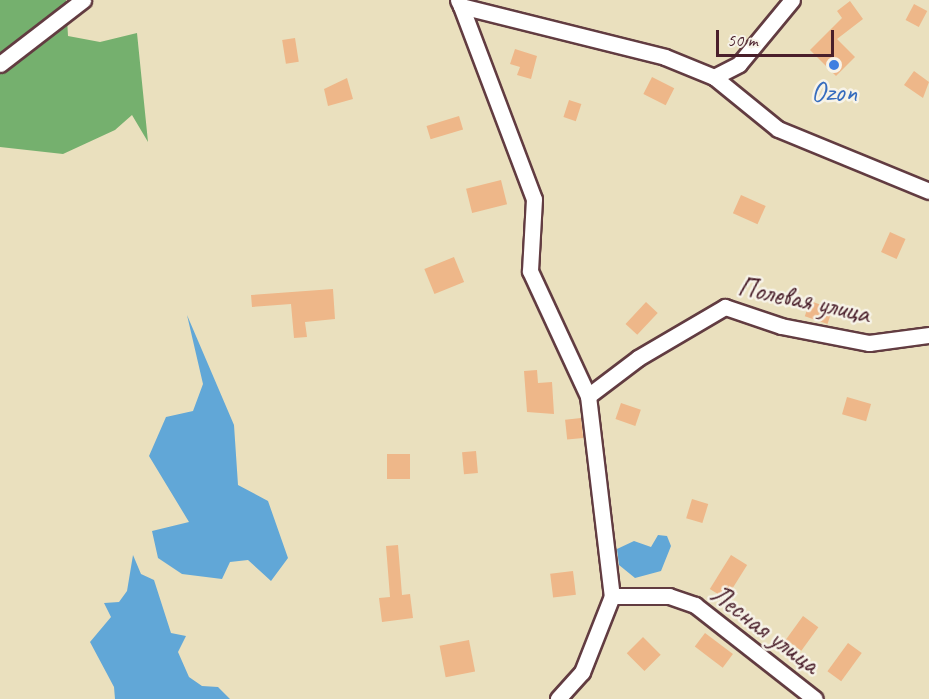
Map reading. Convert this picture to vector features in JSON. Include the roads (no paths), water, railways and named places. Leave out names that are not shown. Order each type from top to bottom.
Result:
[{"type":"street","points":[[714,77],[739,64],[792,0]]},
{"type":"street","points":[[0,64],[82,1]]},
{"type":"street","points":[[460,3],[665,57],[714,77],[778,129],[929,191]]},
{"type":"street","points":[[460,3],[534,199],[530,271],[588,396],[612,596],[582,672],[558,699]]},
{"type":"street","name":"Полевая улица","points":[[588,396],[638,358],[725,307],[781,326],[868,343],[929,336]]},
{"type":"street","name":"Лесная улица","points":[[612,596],[669,596],[695,605],[815,699]]},
{"type":"water","points":[[187,315],[234,425],[238,485],[268,501],[288,558],[271,581],[248,560],[230,562],[222,579],[182,574],[158,558],[152,531],[189,522],[149,456],[166,417],[193,411],[203,384]]},
{"type":"water","points":[[658,535],[667,536],[671,546],[661,571],[635,578],[619,565],[617,549],[634,541],[651,547]]},
{"type":"water","points":[[133,555],[141,574],[154,580],[171,633],[186,636],[178,652],[189,677],[202,686],[218,687],[230,699],[115,699],[114,687],[90,642],[111,617],[104,603],[119,602],[127,591]]},
{"type":"place","name":"Ozon","points":[[834,65]]}]
